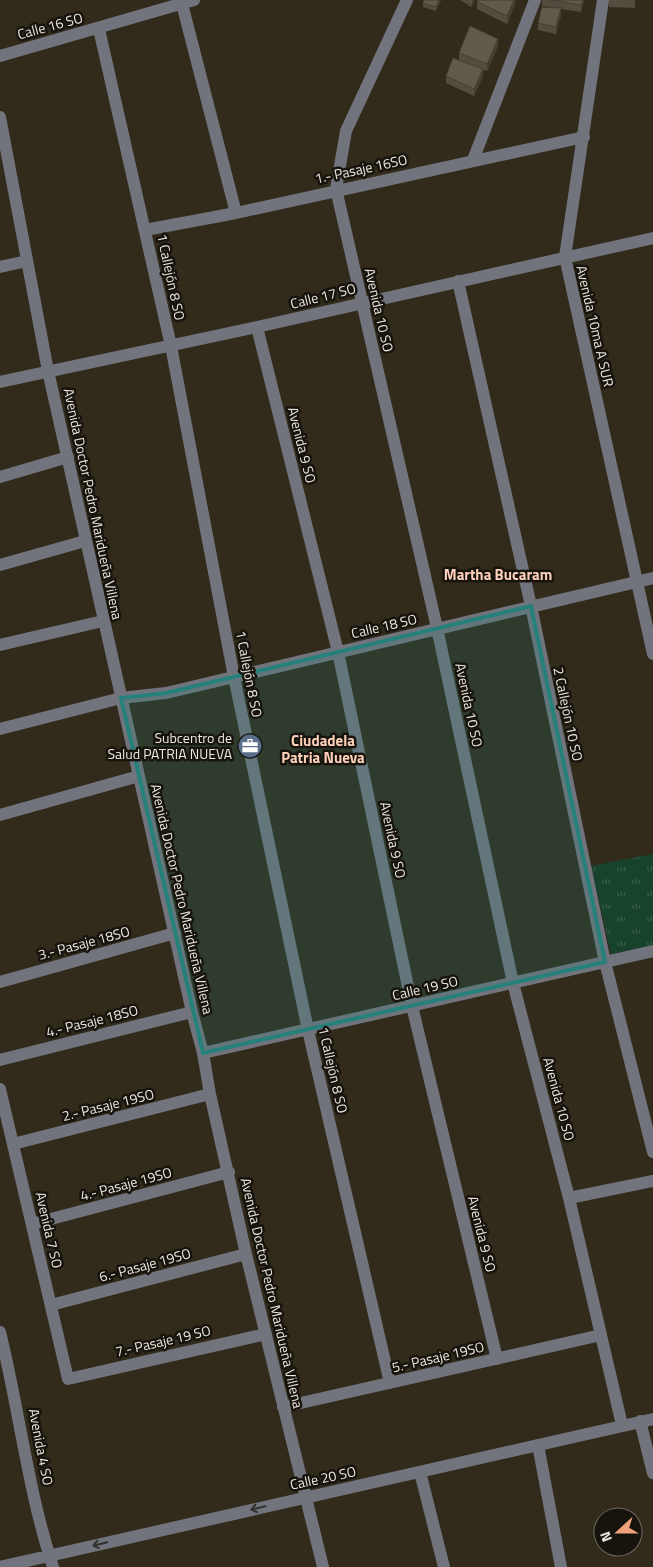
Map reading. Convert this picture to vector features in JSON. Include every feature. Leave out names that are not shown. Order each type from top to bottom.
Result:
[{"type":"street","name":"Avenida 10 SO","points":[[407,0],[346,131],[336,189],[438,628],[513,983],[570,1198],[622,1425]]},
{"type":"street","points":[[473,160],[535,0]]},
{"type":"street","name":"Avenida 10ma A SUR","points":[[603,0],[565,257],[653,654]]},
{"type":"street","points":[[186,1],[236,213]]},
{"type":"street","name":"Calle 16 SO","points":[[0,56],[186,1]]},
{"type":"street","name":"1 Callejón 8 SO","points":[[99,28],[170,346],[234,677],[308,1030],[390,1383]]},
{"type":"street","name":"Avenida Doctor Pedro Maridueña Villena","points":[[0,117],[48,371],[85,541],[176,933],[246,1254],[323,1567]]},
{"type":"street","name":"1.- Pasaje 16SO","points":[[145,230],[236,213],[336,189],[584,137]]},
{"type":"street","name":"Calle 17 SO","points":[[0,382],[257,327],[653,238]]},
{"type":"street","points":[[0,267],[27,261]]},
{"type":"street","name":"2 Callejón 10 SO","points":[[458,281],[531,606],[605,962],[653,1152]]},
{"type":"street","name":"Avenida 9 SO","points":[[257,327],[338,652],[412,1006],[497,1359]]},
{"type":"street","points":[[0,477],[68,457]]},
{"type":"street","points":[[0,565],[85,541]]},
{"type":"street","name":"Calle 18 SO","points":[[0,729],[121,698],[166,693],[653,578]]},
{"type":"street","points":[[0,645],[103,620]]},
{"type":"street","points":[[0,815],[140,776]]},
{"type":"street","name":"3.- Pasaje 18SO","points":[[0,982],[176,933]]},
{"type":"street","name":"Calle 19 SO","points":[[203,1053],[653,951]]},
{"type":"street","name":"4.- Pasaje 18SO","points":[[0,1060],[192,1012]]},
{"type":"street","name":"Avenida 7 SO","points":[[0,1089],[68,1378]]},
{"type":"street","name":"2.- Pasaje 19SO","points":[[13,1144],[210,1094]]},
{"type":"street","name":"4.- Pasaje 19SO","points":[[32,1224],[229,1172]]},
{"type":"street","points":[[570,1198],[653,1181]]},
{"type":"street","name":"6.- Pasaje 19SO","points":[[51,1305],[246,1254]]},
{"type":"street","name":"Avenida 4 SO","points":[[0,1332],[51,1561]]},
{"type":"street","name":"7.- Pasaje 19 SO","points":[[68,1378],[266,1334]]},
{"type":"street","name":"5.- Pasaje 19SO","points":[[283,1407],[601,1335]]},
{"type":"street","name":"Calle 20 SO","points":[[0,1567],[51,1561],[306,1497],[653,1419]]},
{"type":"street","points":[[640,1421],[653,1473]]},
{"type":"street","points":[[538,1445],[561,1567]]},
{"type":"street","points":[[420,1472],[444,1567]]},
{"type":"highlighted area","points":[[531,606],[605,962],[203,1053],[121,698],[166,693]]},
{"type":"green space","points":[[653,854],[653,945],[611,954],[591,866]]},
{"type":"building","points":[[424,0],[439,0],[436,7],[423,3]]},
{"type":"building","points":[[478,0],[514,0],[507,16],[477,2]]},
{"type":"building","points":[[551,0],[583,0],[581,5]]},
{"type":"building","points":[[542,7],[561,8],[556,27],[538,23]]},
{"type":"building","points":[[470,26],[498,39],[487,64],[459,53]]},
{"type":"building","points":[[453,58],[483,69],[474,89],[446,76]]},
{"type":"place","name":"Subcentro de Salud PATRIA NUEVA","points":[[250,746]]},
{"type":"district","name":"Martha Bucaram","points":[[498,575]]},
{"type":"district","name":"Ciudadela Patria Nueva","points":[[323,750]]}]
